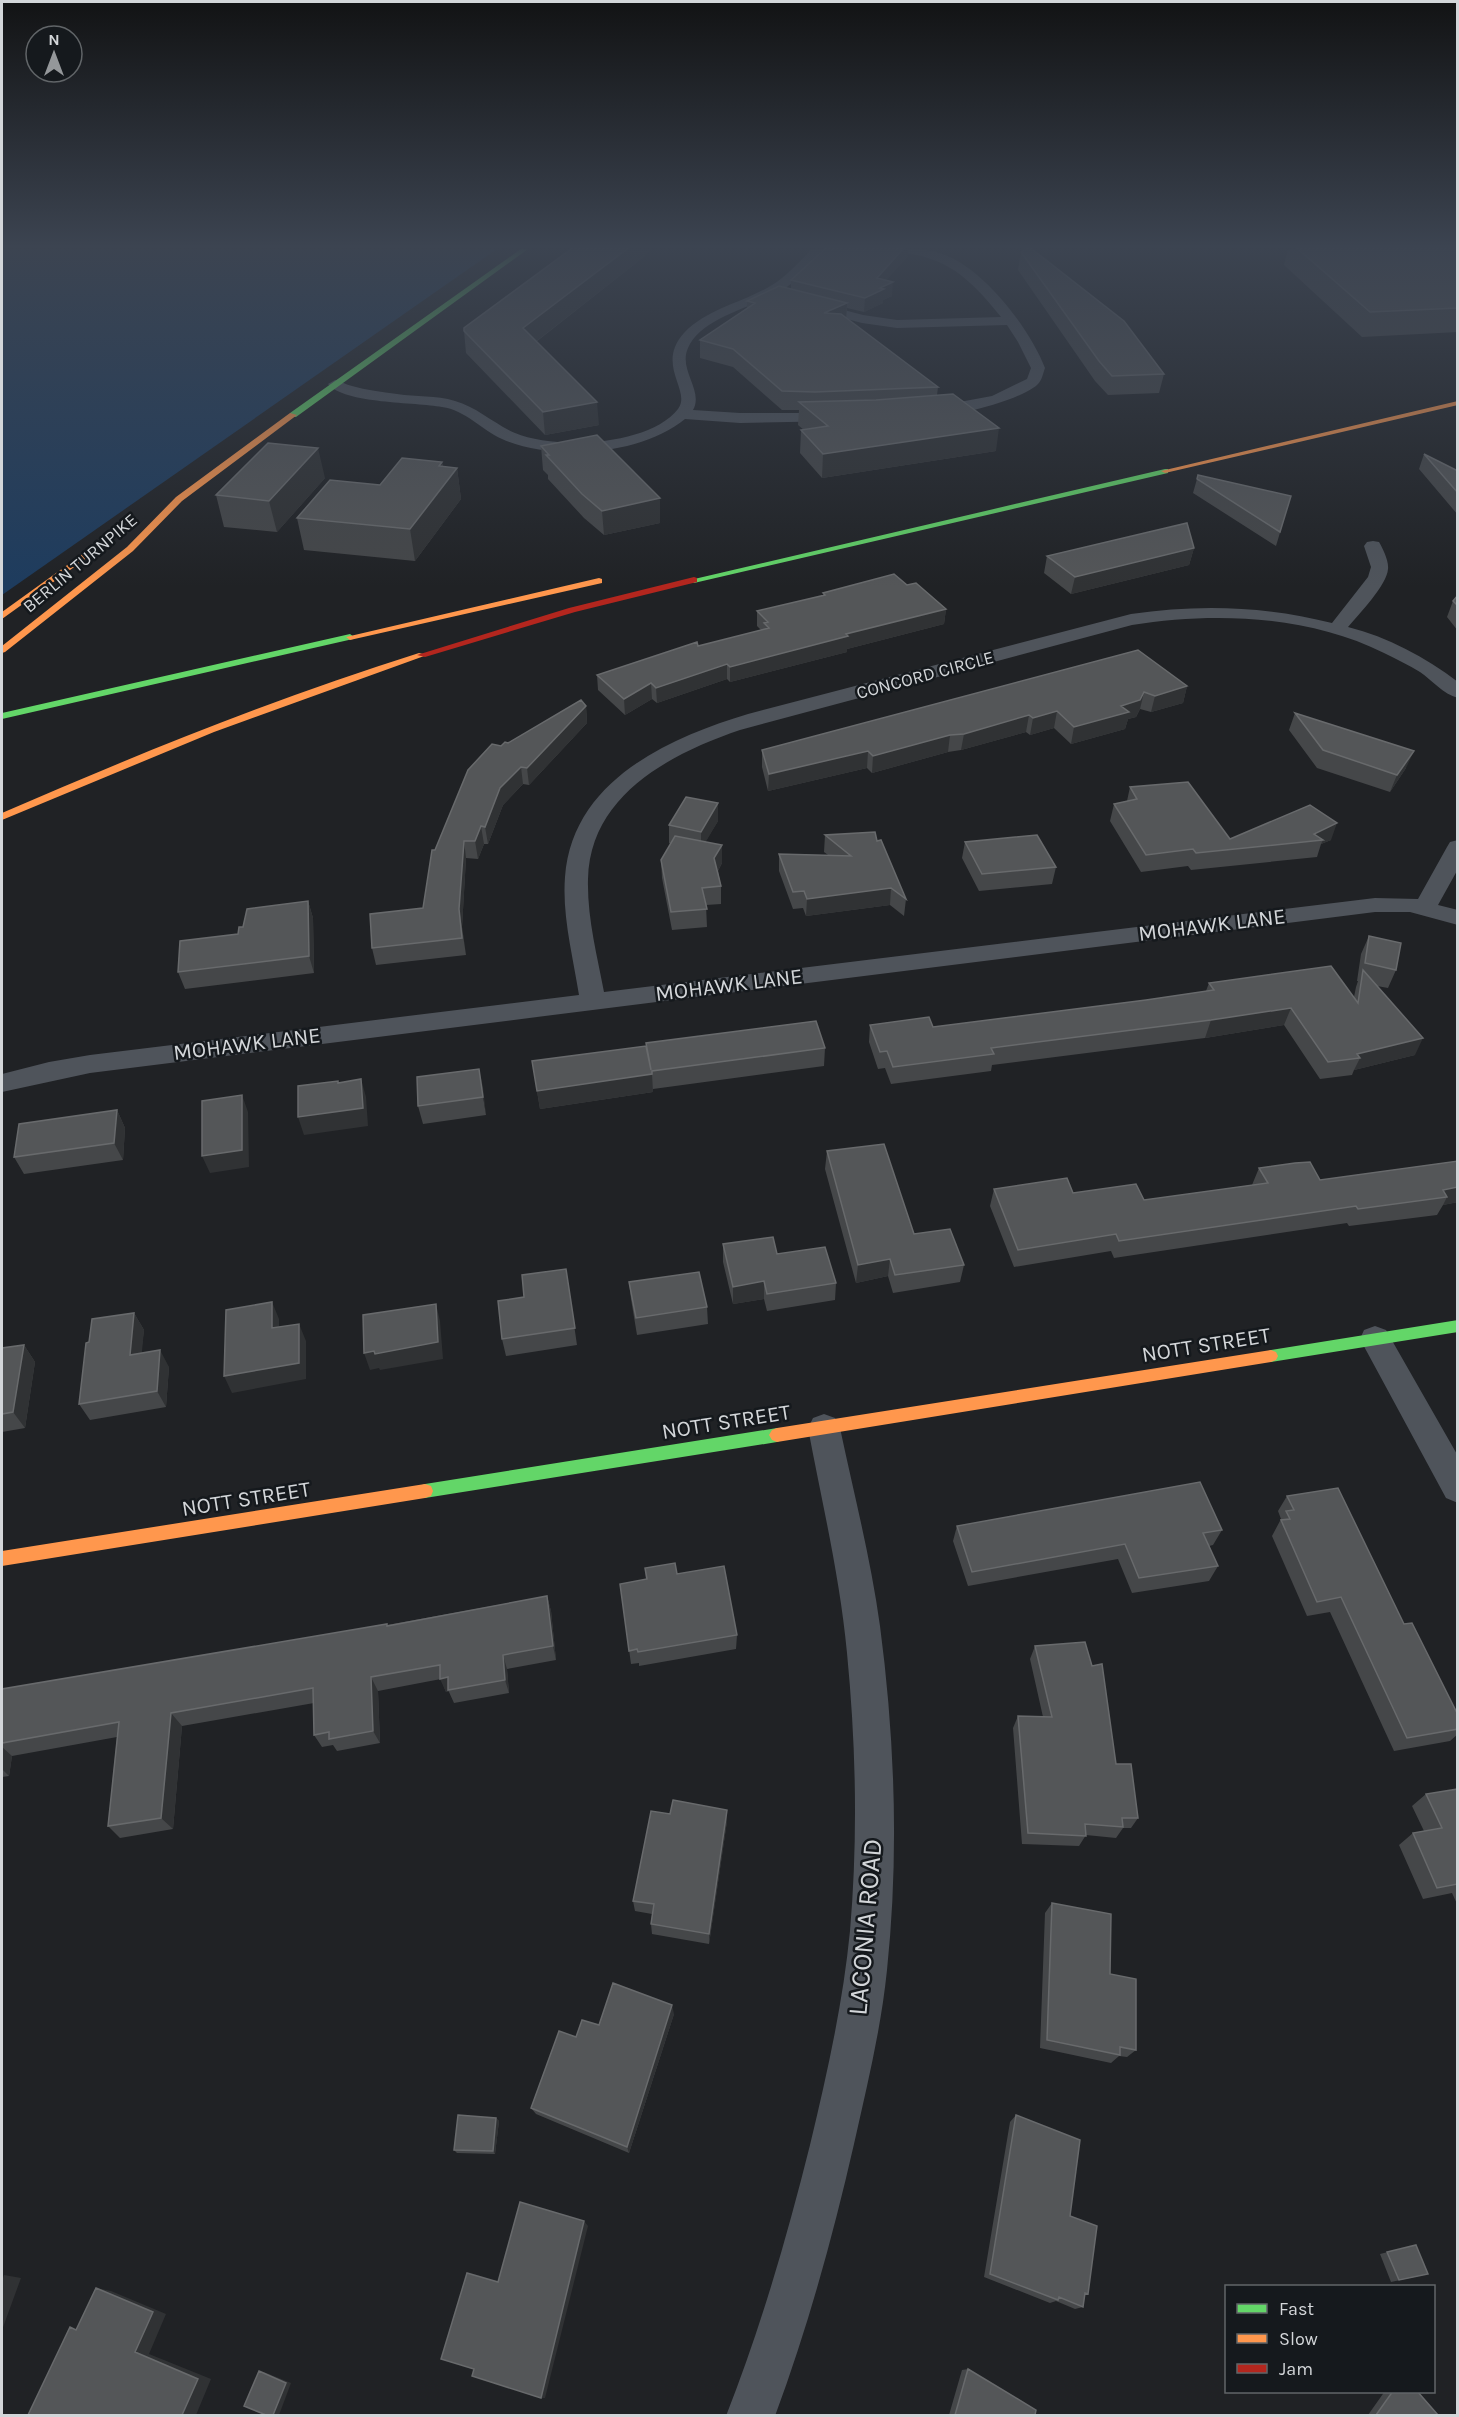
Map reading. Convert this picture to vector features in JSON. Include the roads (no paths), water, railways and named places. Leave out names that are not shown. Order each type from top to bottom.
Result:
[{"type":"main road","name":"BERLIN TURNPIKE","points":[[2,650],[130,549],[179,499],[272,428],[366,362]]},
{"type":"main road","points":[[2,817],[138,758],[261,711],[405,661],[542,619],[656,589],[1458,403]]},
{"type":"main road","name":"BERLIN TURNPIKE","points":[[132,525],[179,499]]},
{"type":"main road","name":"BERLIN TURNPIKE","points":[[2,616],[115,536]]},
{"type":"main road","points":[[2,716],[615,578]]},
{"type":"main road","name":"NOTT STREET","points":[[2,1559],[1458,1326]]},
{"type":"street","points":[[335,384],[347,390],[409,400],[432,400],[464,410],[510,436],[531,443],[592,447],[623,441],[661,427],[682,414],[689,402],[677,362]]},
{"type":"street","points":[[914,413],[985,402],[1012,394],[1033,381],[1038,373],[1036,362]]},
{"type":"street","points":[[682,414],[776,419],[847,418]]},
{"type":"street","points":[[1337,629],[1377,578],[1380,567],[1373,546]]},
{"type":"street","name":"CONCORD CIRCLE","points":[[593,1002],[576,888],[577,864],[582,842],[596,814],[617,789],[641,769],[684,744],[719,731],[782,712],[1153,616],[1195,612],[1234,613],[1337,629],[1364,638],[1411,660],[1458,692]]},
{"type":"street","points":[[1425,907],[1458,847]]},
{"type":"street","name":"MOHAWK LANE","points":[[2,1083],[90,1064],[1375,905],[1402,904],[1425,907],[1458,918]]},
{"type":"street","points":[[1375,1339],[1458,1488]]},
{"type":"street","name":"LACONIA ROAD","points":[[750,2415],[780,2338],[812,2236],[854,2045],[870,1932],[873,1812],[866,1660],[857,1595],[824,1428]]}]
